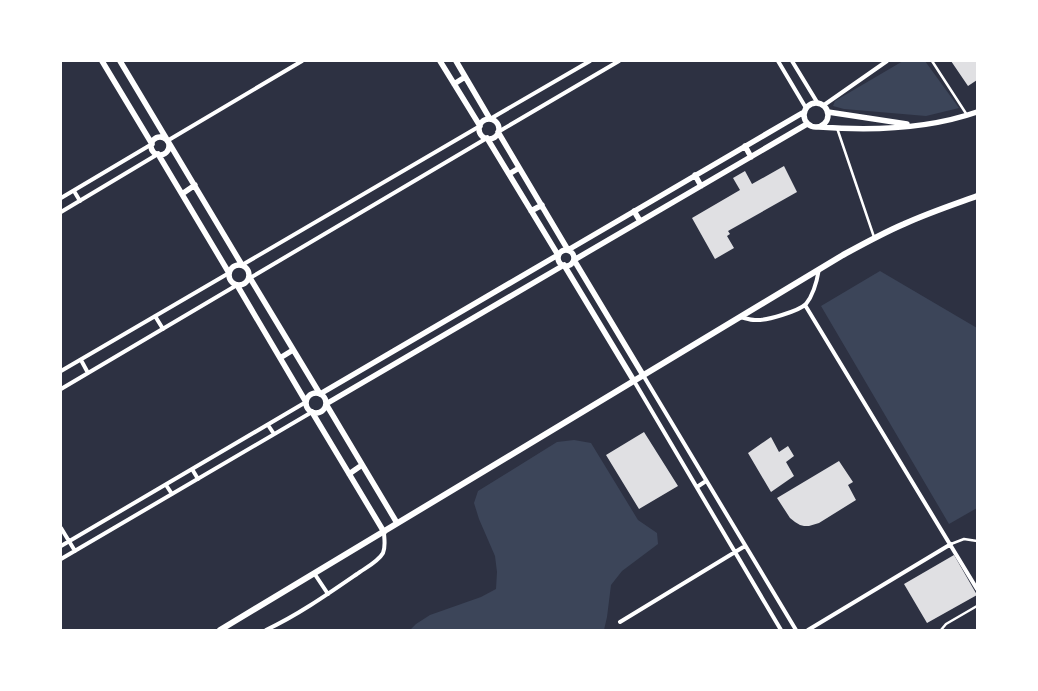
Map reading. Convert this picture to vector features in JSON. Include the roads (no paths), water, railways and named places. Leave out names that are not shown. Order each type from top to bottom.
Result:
[{"type":"main road","points":[[220,630],[819,269],[874,238],[905,223],[977,196]]},
{"type":"street","points":[[102,61],[152,144],[154,151],[158,154],[229,273],[230,279],[237,286],[306,402],[308,408],[312,412],[384,532],[385,544],[383,553],[376,560],[328,594],[283,622],[266,630]]},
{"type":"street","points":[[120,61],[242,265],[248,268],[250,278],[320,394],[324,398],[326,404],[397,523]]},
{"type":"street","points":[[167,140],[302,61]]},
{"type":"street","points":[[440,61],[480,126],[480,132],[487,138],[558,255],[558,260],[564,266],[634,381],[781,630]]},
{"type":"street","points":[[456,61],[490,119],[497,124],[498,132],[519,168],[568,250],[574,254],[574,260],[796,630]]},
{"type":"street","points":[[61,371],[229,273],[233,267],[242,265],[480,126],[483,121],[490,119],[590,61]]},
{"type":"street","points":[[61,389],[237,286],[243,285],[250,278],[487,138],[495,136],[498,132],[619,61]]},
{"type":"street","points":[[778,61],[805,110],[805,120],[807,124],[815,127],[878,128],[916,125],[945,121],[977,112]]},
{"type":"street","points":[[792,61],[817,102]]},
{"type":"street","points":[[824,104],[888,61]]},
{"type":"street","points":[[454,84],[465,77]]},
{"type":"street","points":[[61,546],[306,402],[311,395],[320,394],[558,255],[561,251],[566,249],[568,250],[745,146],[805,110],[810,103],[817,102],[824,104],[828,112],[827,121],[819,127]]},
{"type":"street","points":[[828,112],[916,125]]},
{"type":"street","points":[[61,551],[63,558],[312,412],[321,412],[326,404],[564,266],[569,265],[574,260],[807,124]]},
{"type":"street","points":[[61,198],[152,144],[155,139],[163,137],[167,140],[169,146],[168,150],[163,154],[158,154],[61,212]]},
{"type":"street","points":[[745,146],[751,157]]},
{"type":"street","points":[[509,174],[519,168]]},
{"type":"street","points":[[695,175],[701,186]]},
{"type":"street","points":[[182,194],[195,186]]},
{"type":"street","points":[[74,190],[80,201]]},
{"type":"street","points":[[531,211],[542,205]]},
{"type":"street","points":[[634,211],[640,221]]},
{"type":"street","points":[[740,317],[755,320],[772,318],[790,312],[805,304],[815,288],[819,269]]},
{"type":"street","points":[[480,301],[486,311]]},
{"type":"street","points":[[805,304],[977,589]]},
{"type":"street","points":[[593,313],[602,307]]},
{"type":"street","points":[[155,316],[163,329]]},
{"type":"street","points":[[401,347],[407,357]]},
{"type":"street","points":[[280,358],[293,350]]},
{"type":"street","points":[[80,360],[88,373]]},
{"type":"street","points":[[268,424],[274,434]]},
{"type":"street","points":[[349,474],[362,465]]},
{"type":"street","points":[[192,469],[198,479]]},
{"type":"street","points":[[697,487],[706,481]]},
{"type":"street","points":[[166,485],[172,494]]},
{"type":"street","points":[[61,528],[75,551]]},
{"type":"street","points":[[808,630],[951,544]]},
{"type":"street","points":[[620,622],[745,546]]},
{"type":"street","points":[[314,573],[328,594]]},
{"type":"lane","points":[[932,61],[968,115]]},
{"type":"lane","points":[[837,128],[874,238]]},
{"type":"lane","points":[[951,544],[964,539],[977,541]]},
{"type":"lane","points":[[941,630],[946,624],[977,606]]}]
